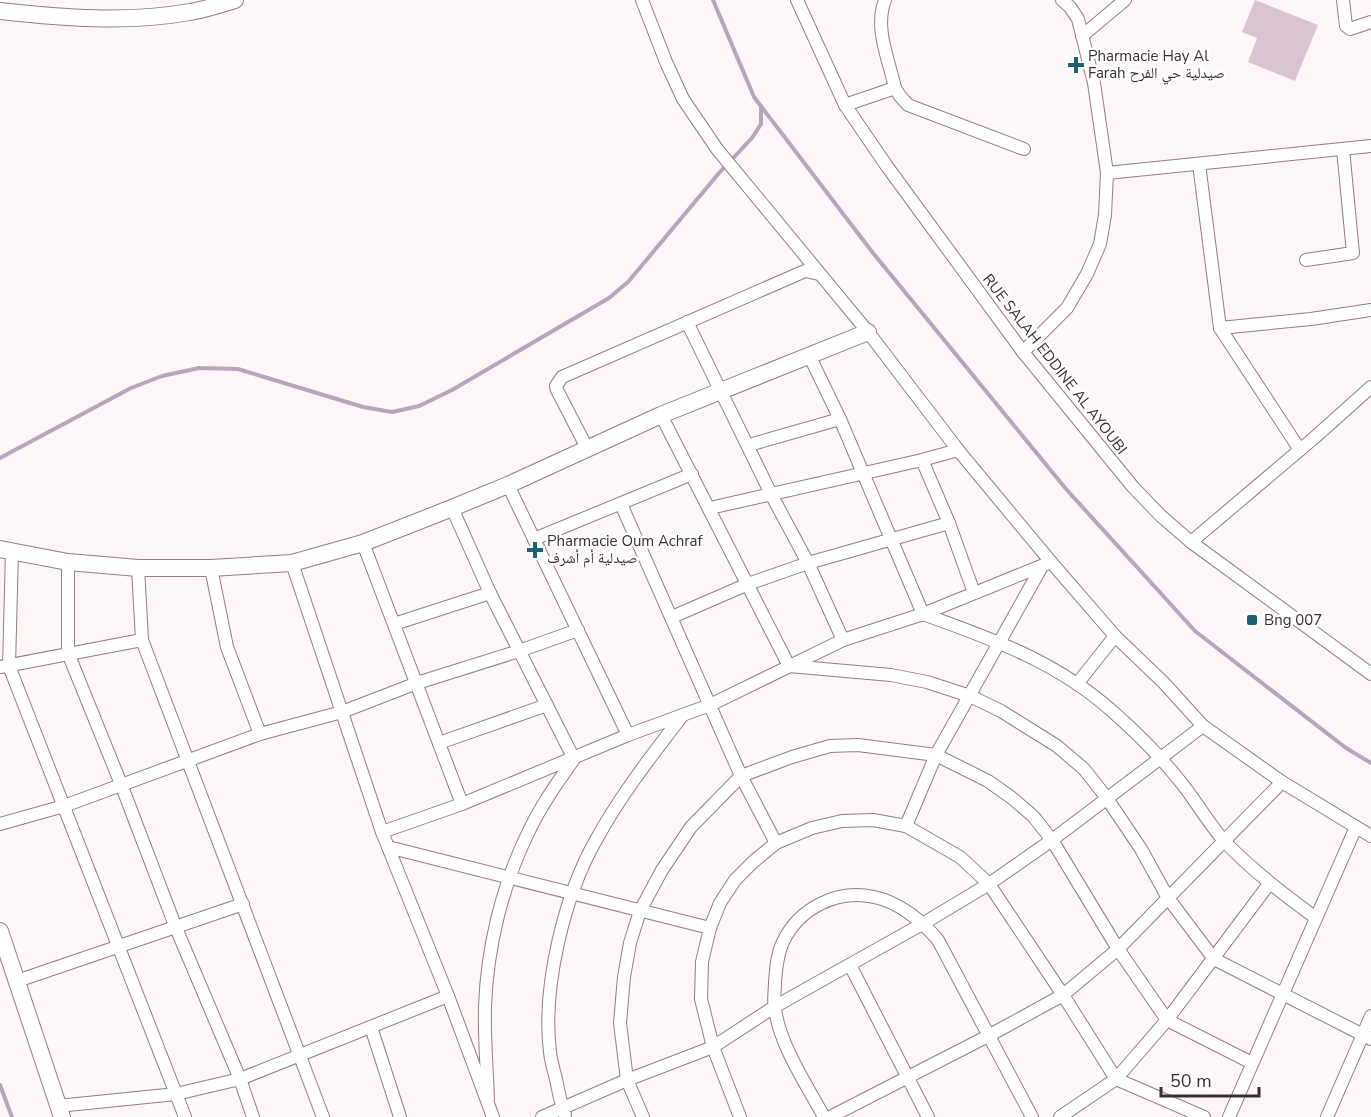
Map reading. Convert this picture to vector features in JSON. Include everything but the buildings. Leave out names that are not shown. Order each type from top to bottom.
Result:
[{"type":"street","points":[[0,11],[54,17],[151,17],[192,12],[235,0]]},
{"type":"street","points":[[642,0],[683,99],[717,149],[868,332],[1046,565],[1164,683],[1203,726],[1282,782],[1371,836]]},
{"type":"street","name":"RUE SALAH EDDINE AL AYOUBI","points":[[797,0],[845,105],[886,165],[1023,352],[1134,487],[1161,516],[1191,542],[1371,674]]},
{"type":"street","points":[[885,0],[881,9],[880,25],[895,88],[908,105],[1024,149]]},
{"type":"street","points":[[1023,352],[1066,308],[1087,274],[1100,244],[1105,215],[1107,173],[1094,83],[1078,19],[1062,0]]},
{"type":"street","points":[[1082,36],[1125,0]]},
{"type":"street","points":[[1343,0],[1346,27],[1350,29],[1371,22]]},
{"type":"street","points":[[845,105],[895,88]]},
{"type":"street","points":[[1107,173],[1371,146]]},
{"type":"street","points":[[1306,260],[1353,253],[1343,149]]},
{"type":"street","points":[[1199,164],[1220,328],[1300,450]]},
{"type":"street","points":[[587,448],[557,390],[562,377],[805,271],[819,274]]},
{"type":"street","points":[[1220,328],[1311,319],[1371,310]]},
{"type":"street","points":[[687,322],[772,496],[808,563],[843,640]]},
{"type":"street","points":[[185,1117],[64,806],[4,667],[6,550],[68,562],[138,568],[211,568],[292,563],[363,543],[452,508],[661,415],[868,332]]},
{"type":"street","points":[[809,356],[840,419],[923,614],[1001,642],[1052,667],[1077,684],[1110,710],[1161,759],[1180,780],[1224,840],[1269,884],[1316,918]]},
{"type":"street","points":[[1191,542],[1371,387]]},
{"type":"street","points":[[661,415],[789,666]]},
{"type":"street","points":[[749,445],[840,419]]},
{"type":"street","points":[[710,508],[772,496],[958,450]]},
{"type":"street","points":[[922,460],[949,523],[974,593]]},
{"type":"street","points":[[534,538],[692,474]]},
{"type":"street","points":[[508,485],[628,735]]},
{"type":"street","points":[[621,504],[741,776],[776,843]]},
{"type":"street","points":[[452,508],[490,593],[574,759]]},
{"type":"street","points":[[672,617],[748,584],[808,563],[949,523]]},
{"type":"street","points":[[363,543],[462,804]]},
{"type":"street","points":[[68,562],[68,653],[176,928],[240,1079],[253,1117]]},
{"type":"street","points":[[292,563],[382,832],[448,996],[493,1117]]},
{"type":"street","points":[[382,832],[462,804],[628,735],[710,705],[843,640],[923,614],[1046,565]]},
{"type":"street","points":[[906,826],[936,755],[1046,565]]},
{"type":"street","points":[[138,568],[142,640],[323,1117]]},
{"type":"street","points":[[211,568],[227,647],[260,734]]},
{"type":"street","points":[[394,624],[490,593]]},
{"type":"street","points":[[0,824],[64,806],[260,734],[342,712],[417,683],[578,630]]},
{"type":"street","points":[[1077,684],[1115,636]]},
{"type":"street","points":[[4,667],[142,640]]},
{"type":"street","points":[[789,666],[891,675],[927,682],[970,696],[1001,711],[1057,746],[1084,769],[1106,797],[1141,849],[1168,898],[1214,959],[1367,1037]]},
{"type":"street","points":[[439,743],[547,705]]},
{"type":"street","points":[[564,1113],[550,1052],[549,1018],[556,955],[571,893],[596,840],[654,753],[683,715]]},
{"type":"street","points":[[542,1117],[564,1113],[627,1080],[713,1047],[774,1007],[924,923],[989,884],[1052,840],[1203,726]]},
{"type":"street","points":[[643,1117],[627,1080],[620,1023],[630,943],[640,910],[662,870],[691,827],[741,776],[830,746],[858,744],[936,755],[988,781],[1012,798],[1033,816],[1052,840],[1118,949],[1167,1020],[1252,1063]]},
{"type":"street","points":[[488,1099],[485,1006],[495,930],[509,876],[528,833],[549,795],[574,759]]},
{"type":"street","points":[[830,1117],[1063,995],[1118,949],[1282,782]]},
{"type":"street","points":[[740,1117],[713,1047],[701,999],[702,962],[710,928],[720,903],[735,880],[776,843],[812,828],[842,821],[873,820],[906,826],[960,857],[989,884],[1116,1079],[1204,1117]]},
{"type":"street","points":[[1229,1117],[1356,827]]},
{"type":"street","points":[[388,847],[710,928]]},
{"type":"street","points":[[1060,1117],[1116,1079],[1167,1020],[1269,884]]},
{"type":"street","points":[[824,1117],[779,1028],[774,1007],[776,968],[783,942],[798,919],[820,902],[846,896],[875,897],[899,907],[924,923],[938,939],[1032,1117]]},
{"type":"street","points":[[16,981],[243,904]]},
{"type":"street","points":[[0,931],[60,1111],[177,1094],[240,1079],[448,996]]},
{"type":"street","points":[[850,965],[928,1117]]},
{"type":"street","points":[[1327,1117],[1367,1037],[1371,1016]]},
{"type":"street","points":[[371,1027],[400,1117]]},
{"type":"street","points":[[1175,1117],[1187,1109]]},
{"type":"waterway","points":[[713,0],[754,97],[873,253],[1066,489],[1195,631],[1346,748],[1371,763]]},
{"type":"waterway","points":[[0,458],[131,388],[162,376],[199,368],[238,369],[363,407],[392,412],[419,406],[452,390],[609,298],[628,282],[719,173],[752,138],[761,124],[761,106]]},
{"type":"waterway","points":[[0,1085],[12,1117]]},
{"type":"place","name":"Pharmacie Hay Al Farah صيدلية حي الفرح","points":[[1076,65]]},
{"type":"place","name":"Pharmacie Oum Achraf صيدلية أم أشرف","points":[[535,550]]},
{"type":"place","name":"Bng 007","points":[[1252,620]]}]
